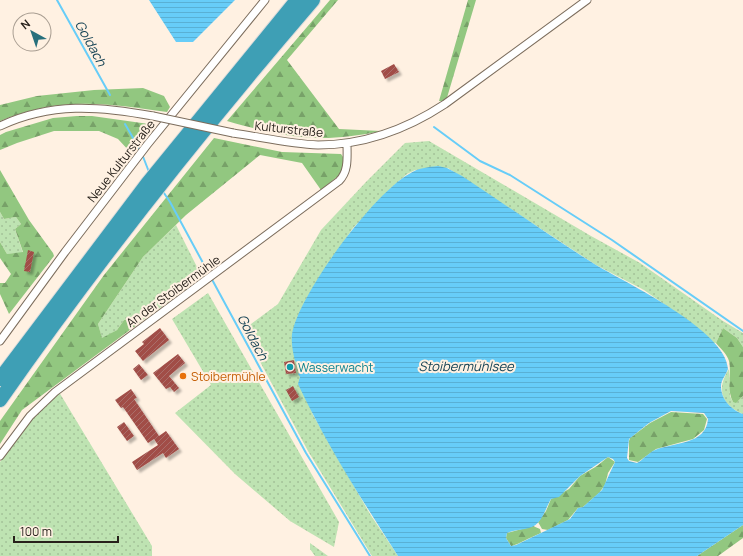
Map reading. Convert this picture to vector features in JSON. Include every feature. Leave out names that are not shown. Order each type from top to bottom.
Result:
[{"type":"highway","points":[[0,379],[156,183],[297,0]]},
{"type":"highway","points":[[0,400],[84,286],[156,183],[313,0]]},
{"type":"street","name":"Neue Kulturstraße","points":[[0,341],[65,252],[147,145],[265,0]]},
{"type":"street","name":"Kulturstraße","points":[[0,126],[41,112],[78,107],[112,109],[233,133],[318,145],[347,143],[396,131],[429,115],[587,0]]},
{"type":"street","name":"An der Stoibermühle","points":[[0,456],[30,416],[55,392],[340,181],[347,169],[347,143]]},
{"type":"green space","points":[[330,0],[338,0],[287,60],[339,129],[381,131],[340,137],[304,137],[268,132],[227,121]]},
{"type":"green space","points":[[468,0],[476,0],[446,101],[439,101]]},
{"type":"green space","points":[[143,88],[164,96],[170,107],[167,112],[103,104],[63,105],[22,113],[0,121],[0,105],[37,96],[94,90]]},
{"type":"green space","points":[[92,116],[156,125],[131,153],[118,139],[99,131],[54,131],[0,150],[0,135],[6,132],[53,118]]},
{"type":"green space","points":[[214,138],[282,152],[341,154],[343,157],[343,172],[321,190],[302,163],[260,155],[186,215],[143,257],[98,324],[102,338],[117,330],[124,320],[137,318],[142,321],[22,410],[0,444],[0,421],[104,275]]},
{"type":"green space","points":[[429,141],[640,263],[723,321],[743,333],[743,347],[737,338],[723,328],[716,343],[714,343],[688,321],[644,290],[596,265],[448,168],[415,170],[407,174],[391,188],[353,228],[316,283],[292,335],[296,361],[302,365],[302,370],[299,374],[313,415],[370,514],[398,556],[372,556],[308,451],[243,330],[278,304],[321,230],[366,182],[405,143]]},
{"type":"green space","points":[[0,170],[29,220],[54,256],[9,314],[0,294],[0,283],[5,283],[11,274],[0,258],[0,242],[7,254],[23,252],[15,229],[21,224],[16,217],[4,219],[0,212]]},
{"type":"green space","points":[[0,212],[4,219],[16,217],[21,224],[15,229],[23,253],[7,254],[0,242]]},
{"type":"green space","points":[[176,225],[202,277],[142,321],[137,318],[124,320],[117,330],[102,339],[98,324],[143,257]]},
{"type":"green space","points":[[208,293],[339,522],[334,547],[290,521],[235,474],[175,413],[211,385],[172,319]]},
{"type":"green space","points":[[723,328],[737,338],[743,347],[743,396],[736,403],[733,402],[729,387],[730,371],[728,358],[716,343]]},
{"type":"green space","points":[[729,369],[730,396],[733,402],[738,401],[743,396],[743,414],[730,406],[725,401],[723,395],[723,383]]},
{"type":"green space","points":[[59,392],[152,546],[152,556],[0,556],[0,462],[28,422]]},
{"type":"green space","points":[[671,412],[703,414],[707,419],[704,430],[693,439],[656,449],[638,462],[629,460],[630,438],[650,423]]},
{"type":"green space","points":[[608,457],[615,462],[608,473],[605,485],[599,493],[583,507],[578,508],[568,520],[548,530],[542,529],[538,522],[546,511],[551,499],[569,489],[580,476],[597,466]]},
{"type":"green space","points":[[743,525],[743,538],[718,556],[697,556]]},
{"type":"green space","points":[[533,526],[540,529],[541,533],[511,546],[506,538],[507,533]]},
{"type":"green space","points":[[310,543],[328,556],[315,556],[310,549]]},
{"type":"water","points":[[149,0],[235,0],[193,42],[176,42]]},
{"type":"water","name":"Stoibermühlsee","points":[[438,166],[447,168],[462,176],[596,265],[672,309],[711,339],[723,354],[728,369],[721,384],[723,396],[731,407],[743,414],[743,525],[697,556],[398,556],[332,450],[298,384],[300,377],[298,374],[303,369],[301,364],[295,361],[292,334],[298,316],[308,295],[340,246],[358,223],[394,185],[409,174],[423,168]],"holes":[[[671,411],[704,413],[708,419],[702,434],[688,441],[655,450],[637,463],[629,461],[627,458],[629,439],[649,423]],[[608,457],[613,459],[615,462],[602,490],[583,507],[578,508],[570,519],[511,546],[506,538],[507,533],[529,528],[537,524],[543,516],[551,499],[559,497],[580,476]]]},
{"type":"building","points":[[394,64],[399,72],[385,79],[381,71]]},
{"type":"building","points":[[28,250],[34,252],[30,272],[24,271]]},
{"type":"building","points":[[160,328],[169,340],[143,361],[135,351],[144,344],[142,342]]},
{"type":"building","points":[[178,354],[185,363],[169,376],[179,388],[174,392],[170,387],[166,389],[153,373]]},
{"type":"building","name":"Wasserwacht","points":[[294,360],[296,373],[286,374],[284,362]]},
{"type":"building","points":[[139,364],[148,375],[141,380],[133,369]]},
{"type":"building","points":[[293,386],[299,397],[292,401],[286,390]]},
{"type":"building","points":[[131,389],[137,398],[134,399],[159,436],[166,431],[179,449],[166,458],[163,453],[137,470],[132,462],[158,445],[154,439],[148,443],[123,407],[121,408],[115,400]]},
{"type":"building","points":[[124,422],[134,436],[127,441],[117,427]]},
{"type":"waterway","name":"Goldach","points":[[57,0],[110,95]]},
{"type":"waterway","name":"Goldach","points":[[125,124],[140,150]]},
{"type":"waterway","points":[[434,127],[480,161],[510,175],[612,240],[743,331]]},
{"type":"waterway","name":"Goldach","points":[[142,154],[149,172]]},
{"type":"waterway","name":"Goldach","points":[[162,190],[170,202],[306,453],[370,556]]},
{"type":"place","name":"Wasserwacht","points":[[290,367]]},
{"type":"place","name":"Stoibermühle","points":[[183,376]]}]
